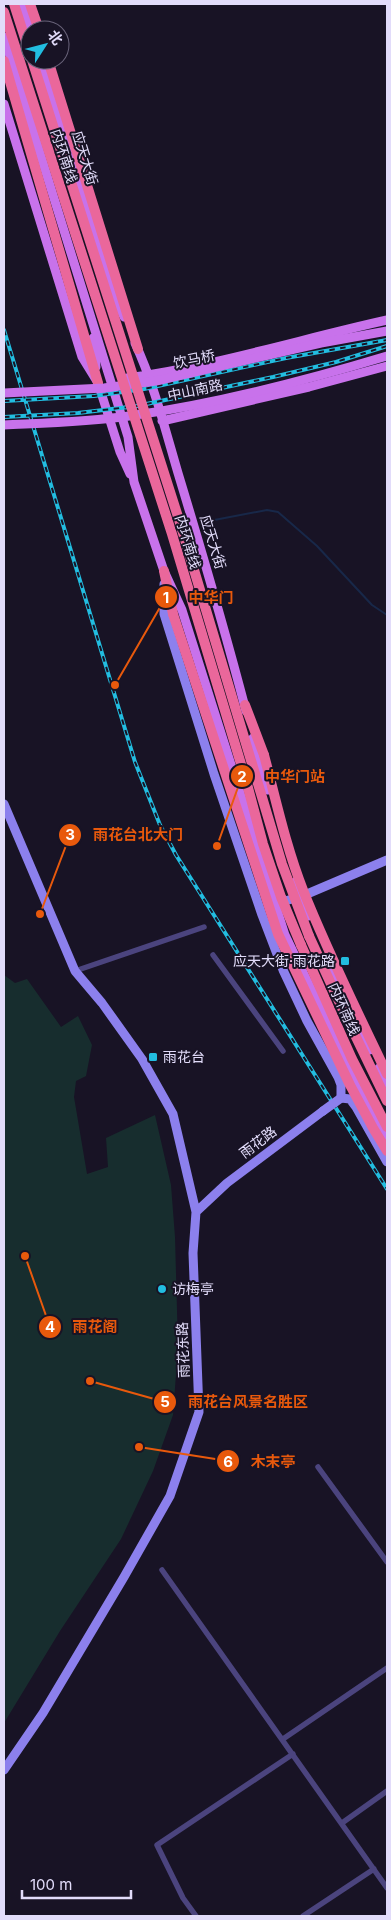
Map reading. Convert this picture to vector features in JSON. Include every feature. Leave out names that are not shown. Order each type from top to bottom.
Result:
[{"type":"highway","points":[[14,4],[20,23]]},
{"type":"highway","points":[[30,4],[36,20]]},
{"type":"highway","name":"内环南线","points":[[4,12],[172,534],[247,784],[263,844],[281,896],[324,1000],[387,1127]]},
{"type":"highway","points":[[4,61],[82,305],[98,383]]},
{"type":"highway","name":"内环南线","points":[[35,70],[180,523],[282,864],[310,936],[387,1101]]},
{"type":"highway","points":[[51,70],[138,349]]},
{"type":"highway","points":[[164,571],[173,614],[278,934],[350,1085],[387,1151]]},
{"type":"highway","points":[[245,705],[264,755],[302,889],[348,993],[387,1074]]},
{"type":"main road","points":[[23,4],[28,20]]},
{"type":"main road","points":[[4,38],[82,305],[110,381],[128,438],[134,482]]},
{"type":"main road","name":"应天大街","points":[[44,70],[113,293],[148,375],[229,643],[300,897],[344,999],[387,1084]]},
{"type":"main road","points":[[4,104],[82,357],[98,383],[120,452],[134,482],[164,571],[182,610],[285,936],[358,1086],[387,1139]]},
{"type":"main road","points":[[110,381],[148,375],[387,320]]},
{"type":"main road","name":"饮马桥","points":[[4,393],[104,388],[156,380],[321,343],[387,331]]},
{"type":"main road","name":"中山南路","points":[[4,425],[100,419],[168,410],[316,376],[387,356]]},
{"type":"main road","points":[[162,421],[309,387],[387,366]]},
{"type":"main road","points":[[164,571],[164,614],[220,792],[283,970],[307,1021],[342,1085],[340,1098],[350,1099],[356,1107],[387,1162]]},
{"type":"main road","name":"雨花东路","points":[[4,804],[75,971],[102,1003],[142,1059],[173,1114],[196,1212],[193,1254],[198,1412],[170,1496],[43,1713],[4,1770]]},
{"type":"main road","points":[[253,922],[275,904],[300,897],[387,860]]},
{"type":"main road","name":"雨花路","points":[[196,1212],[227,1183],[340,1098]]},
{"type":"street","points":[[75,971],[204,927]]},
{"type":"street","points":[[213,955],[283,1051]]},
{"type":"street","points":[[318,1467],[387,1562]]},
{"type":"street","points":[[162,1570],[283,1738],[387,1888]]},
{"type":"street","points":[[283,1738],[387,1668]]},
{"type":"street","points":[[196,1916],[183,1898],[157,1845],[293,1754]]},
{"type":"street","points":[[342,1823],[387,1792]]},
{"type":"street","points":[[303,1916],[374,1869]]},
{"type":"green space","points":[[4,975],[15,983],[27,979],[61,1027],[78,1016],[92,1045],[86,1076],[76,1081],[74,1097],[87,1174],[108,1167],[106,1138],[155,1115],[171,1185],[175,1237],[178,1347],[173,1415],[153,1471],[121,1539],[60,1631],[4,1723]]},
{"type":"waterway","points":[[209,521],[267,510],[278,512],[317,546],[372,605],[387,615]]},
{"type":"railway","points":[[4,330],[135,762],[160,825],[176,855],[387,1189]]},
{"type":"railway","points":[[4,401],[94,396],[144,389],[286,358],[387,340]]},
{"type":"railway","points":[[4,417],[78,413],[137,406],[336,362],[387,346]]},
{"type":"place","name":"中华门","points":[[115,685]]},
{"type":"place","name":"中华门站","points":[[217,846]]},
{"type":"place","name":"雨花台北大门","points":[[40,914]]},
{"type":"place","name":"应天大街·雨花路","points":[[345,961]]},
{"type":"place","name":"雨花台","points":[[153,1057]]},
{"type":"place","name":"雨花阁","points":[[25,1256]]},
{"type":"place","name":"访梅亭","points":[[162,1289]]},
{"type":"place","name":"雨花台风景名胜区","points":[[90,1381]]},
{"type":"place","name":"木末亭","points":[[139,1447]]}]
